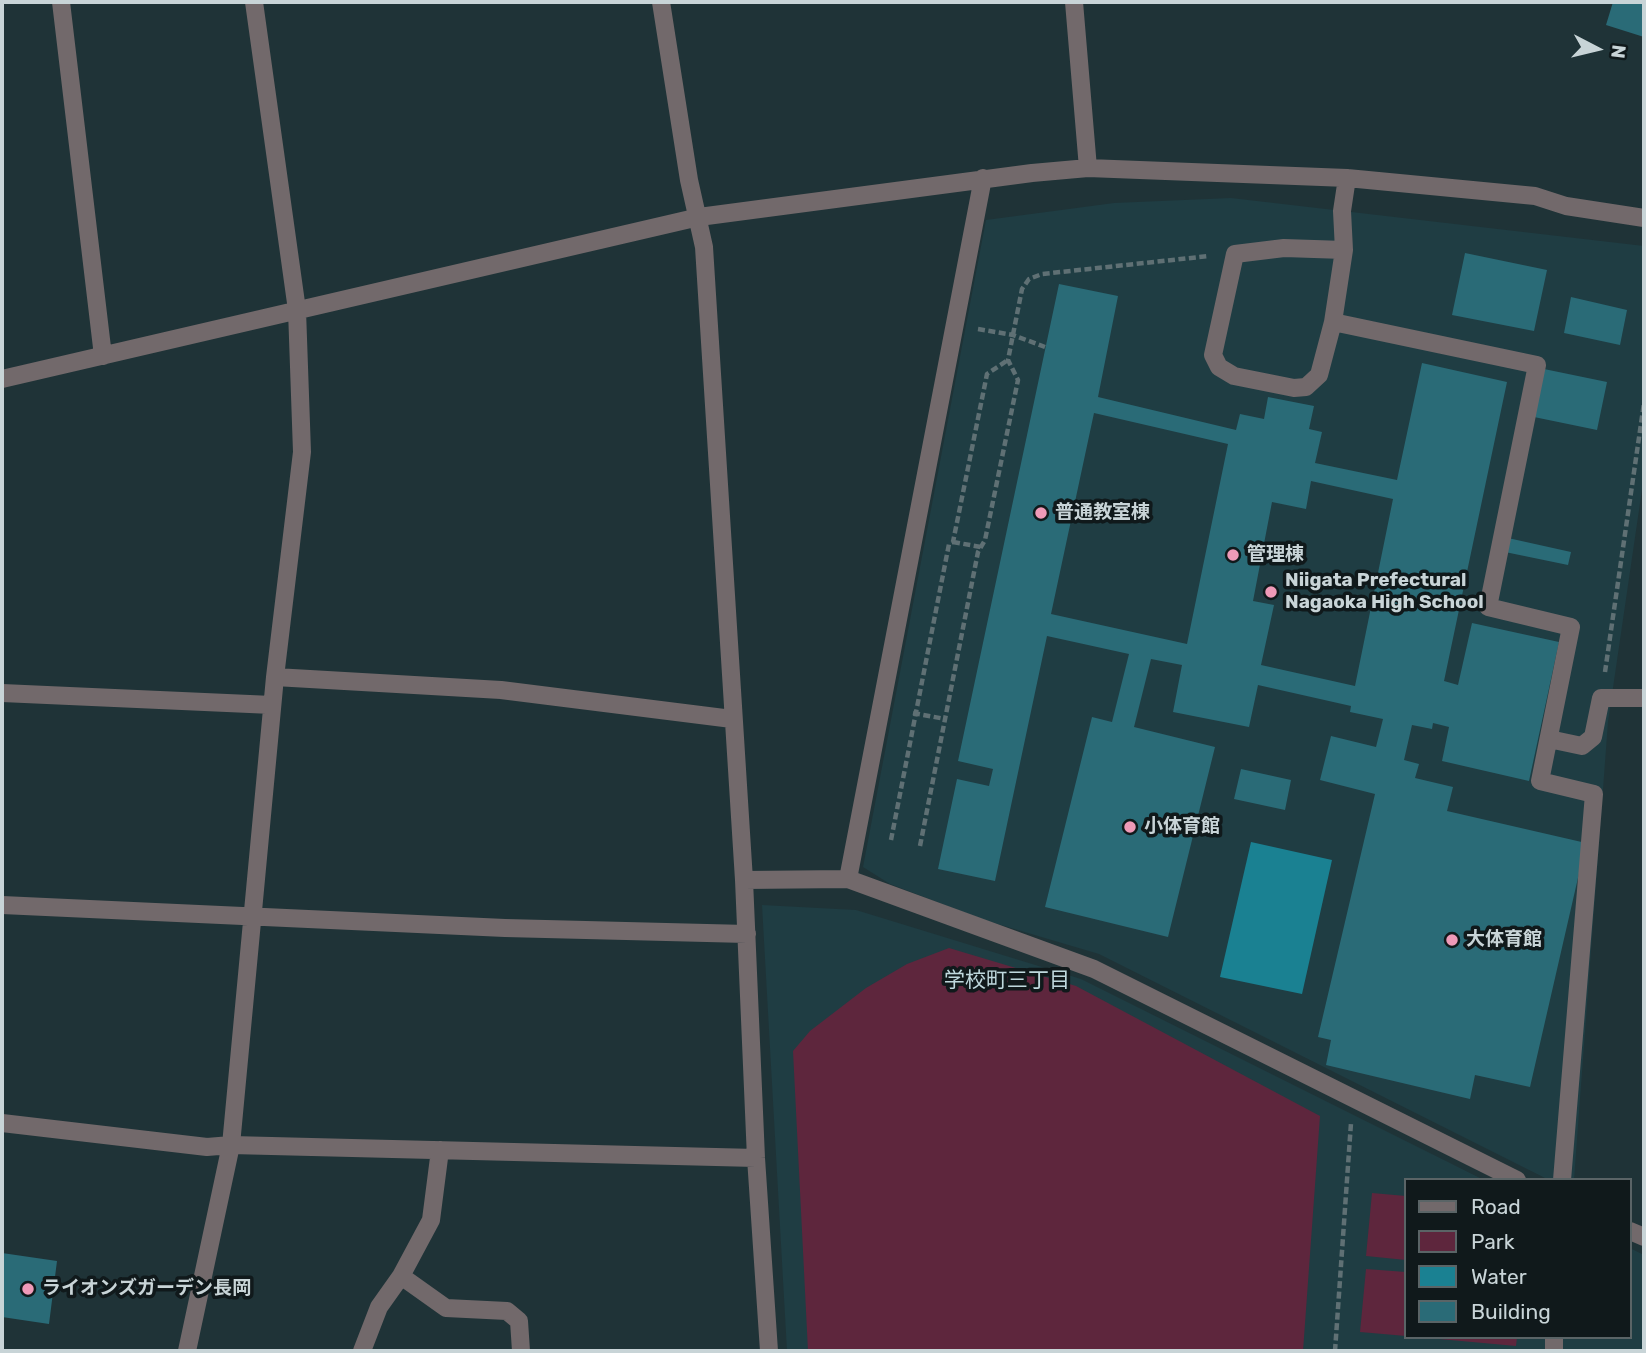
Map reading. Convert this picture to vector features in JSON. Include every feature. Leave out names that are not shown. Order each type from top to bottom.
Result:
[{"type":"street","points":[[61,2],[103,356]]},
{"type":"street","points":[[187,1351],[231,1144],[272,705],[302,452],[297,310],[254,2]]},
{"type":"street","points":[[661,2],[689,180],[704,247],[744,880],[756,1158],[769,1351]]},
{"type":"street","points":[[1074,2],[1088,168]]},
{"type":"street","points":[[2,379],[699,217],[983,178],[1088,168],[1347,178],[1535,196],[1566,206],[1644,218]]},
{"type":"street","points":[[848,879],[983,178]]},
{"type":"street","points":[[1345,250],[1284,248],[1235,254],[1213,355],[1219,367],[1234,376],[1293,394],[1320,375],[1333,321],[1345,250],[1342,211],[1347,178]]},
{"type":"street","points":[[1333,321],[1537,365],[1488,607],[1572,627],[1540,781],[1594,794],[1562,1178]]},
{"type":"street","points":[[275,677],[501,690],[732,719]]},
{"type":"street","points":[[2,693],[272,705]]},
{"type":"street","points":[[1549,739],[1582,746],[1593,737],[1601,698],[1644,698]]},
{"type":"street","points":[[744,880],[848,879],[1094,969],[1513,1178]]},
{"type":"street","points":[[2,905],[252,918],[747,934]]},
{"type":"street","points":[[2,1123],[207,1147],[231,1144],[756,1158]]},
{"type":"street","points":[[362,1351],[379,1307],[401,1276],[431,1220],[440,1150]]},
{"type":"street","points":[[401,1276],[446,1308],[508,1311],[519,1321],[521,1351]]},
{"type":"path","points":[[920,846],[1018,380],[1008,360],[1022,289],[1029,279],[1042,274],[1235,254]]},
{"type":"path","points":[[965,326],[1013,335],[1045,347]]},
{"type":"path","points":[[891,840],[949,544],[953,542],[987,374],[1008,360]]},
{"type":"path","points":[[1601,698],[1644,403]]},
{"type":"path","points":[[953,542],[981,547]]},
{"type":"path","points":[[904,711],[945,719]]},
{"type":"path","points":[[1335,1351],[1353,1098]]},
{"type":"shaded area","name":"Niigata Prefectural Nagaoka High School","points":[[1231,198],[1644,246],[1644,476],[1608,722],[1574,1178],[1545,1178],[1099,954],[984,920],[890,884],[863,867],[986,220],[1114,203]]},
{"type":"shaded area","points":[[762,905],[856,910],[1081,979],[1480,1178],[1404,1178],[1404,1339],[1632,1339],[1632,1249],[1644,1255],[1644,1351],[787,1351]]},
{"type":"green space","points":[[949,948],[1076,986],[1320,1116],[1303,1351],[808,1351],[793,1051],[810,1031],[866,988],[907,964]]},
{"type":"green space","points":[[1372,1193],[1404,1196],[1404,1260],[1366,1256]]},
{"type":"green space","points":[[1366,1269],[1404,1272],[1404,1336],[1360,1332]]},
{"type":"green space","points":[[1439,1339],[1517,1339],[1516,1346]]},
{"type":"water","points":[[1251,842],[1332,860],[1302,994],[1220,977]]},
{"type":"building","points":[[1613,2],[1644,2],[1644,37],[1606,25]]},
{"type":"building","points":[[1465,253],[1547,270],[1534,331],[1452,315]]},
{"type":"building","points":[[1059,284],[1118,296],[1098,397],[1236,430],[1240,414],[1264,419],[1268,397],[1314,406],[1309,429],[1322,432],[1315,463],[1397,480],[1422,363],[1507,382],[1444,681],[1458,685],[1472,623],[1559,642],[1529,781],[1442,761],[1449,727],[1433,723],[1432,729],[1412,725],[1404,760],[1419,764],[1415,778],[1453,787],[1447,811],[1586,843],[1530,1087],[1475,1075],[1470,1099],[1326,1065],[1331,1040],[1318,1037],[1375,794],[1320,780],[1331,736],[1376,747],[1383,719],[1350,712],[1351,706],[1258,685],[1249,727],[1173,712],[1182,665],[1151,659],[1134,727],[1215,747],[1168,937],[1045,907],[1092,717],[1112,722],[1129,654],[1047,636],[995,881],[938,869],[957,779],[989,786],[993,769],[958,761]],"holes":[[[1094,413],[1228,444],[1187,644],[1051,614]],[[1311,481],[1393,499],[1355,686],[1261,665],[1274,605],[1253,601],[1272,502],[1306,509]]]},
{"type":"building","points":[[1571,297],[1627,310],[1620,345],[1564,333]]},
{"type":"building","points":[[1544,369],[1607,382],[1597,430],[1534,417]]},
{"type":"building","points":[[1508,538],[1571,552],[1568,565],[1505,552]]},
{"type":"building","points":[[1241,769],[1291,780],[1285,810],[1234,799]]},
{"type":"building","name":"ライオンズガーデン長岡","points":[[2,1253],[57,1261],[49,1324],[2,1317]]},
{"type":"place","name":"普通教室棟","points":[[1041,513]]},
{"type":"place","name":"管理棟","points":[[1233,555]]},
{"type":"place","name":"Niigata Prefectural Nagaoka High School","points":[[1271,592]]},
{"type":"place","name":"小体育館","points":[[1130,827]]},
{"type":"place","name":"大体育館","points":[[1452,940]]},
{"type":"place","name":"ライオンズガーデン長岡","points":[[28,1289]]},
{"type":"district","name":"学校町三丁目","points":[[1007,981]]}]
